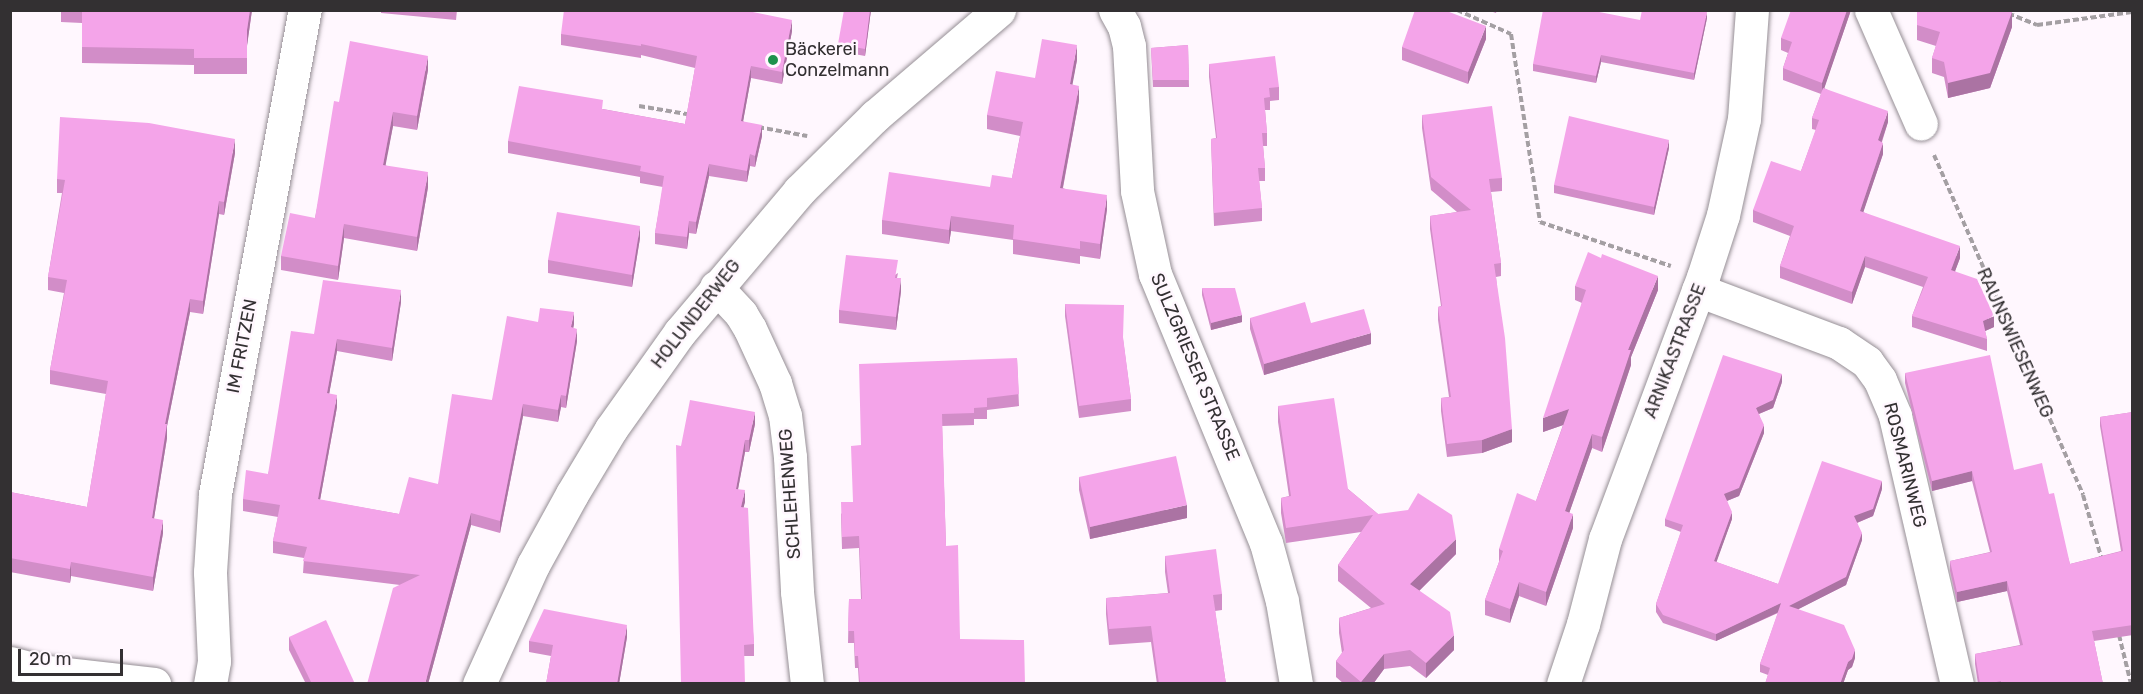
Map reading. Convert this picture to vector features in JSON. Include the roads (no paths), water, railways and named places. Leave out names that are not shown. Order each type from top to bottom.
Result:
[{"type":"street","name":"IM FRITZEN","points":[[210,684],[214,661],[210,572],[215,494],[305,10]]},
{"type":"street","name":"HOLUNDERWEG","points":[[479,684],[533,566],[591,462],[655,367],[716,287],[774,218],[846,143],[999,10]]},
{"type":"street","name":"SULZGRIESER STRASSE","points":[[1115,10],[1124,26],[1129,46],[1134,167],[1140,212],[1150,255],[1162,295],[1266,543],[1282,601],[1296,684]]},
{"type":"street","name":"ARNIKASTRASSE","points":[[1563,684],[1583,624],[1605,539],[1700,284],[1723,215],[1741,135],[1748,89],[1752,10]]},
{"type":"street","points":[[1871,10],[1920,124]]},
{"type":"street","name":"ROSMARINWEG","points":[[1700,284],[1839,343],[1858,355],[1874,371],[1893,409],[1957,684]]},
{"type":"street","name":"SCHLEHENWEG","points":[[716,287],[741,314],[750,329],[775,383],[785,415],[790,458],[797,592],[807,684]]},
{"type":"street","points":[[10,663],[39,670],[154,684]]},
{"type":"place","name":"Bäckerei Conzelmann","points":[[773,60]]}]
